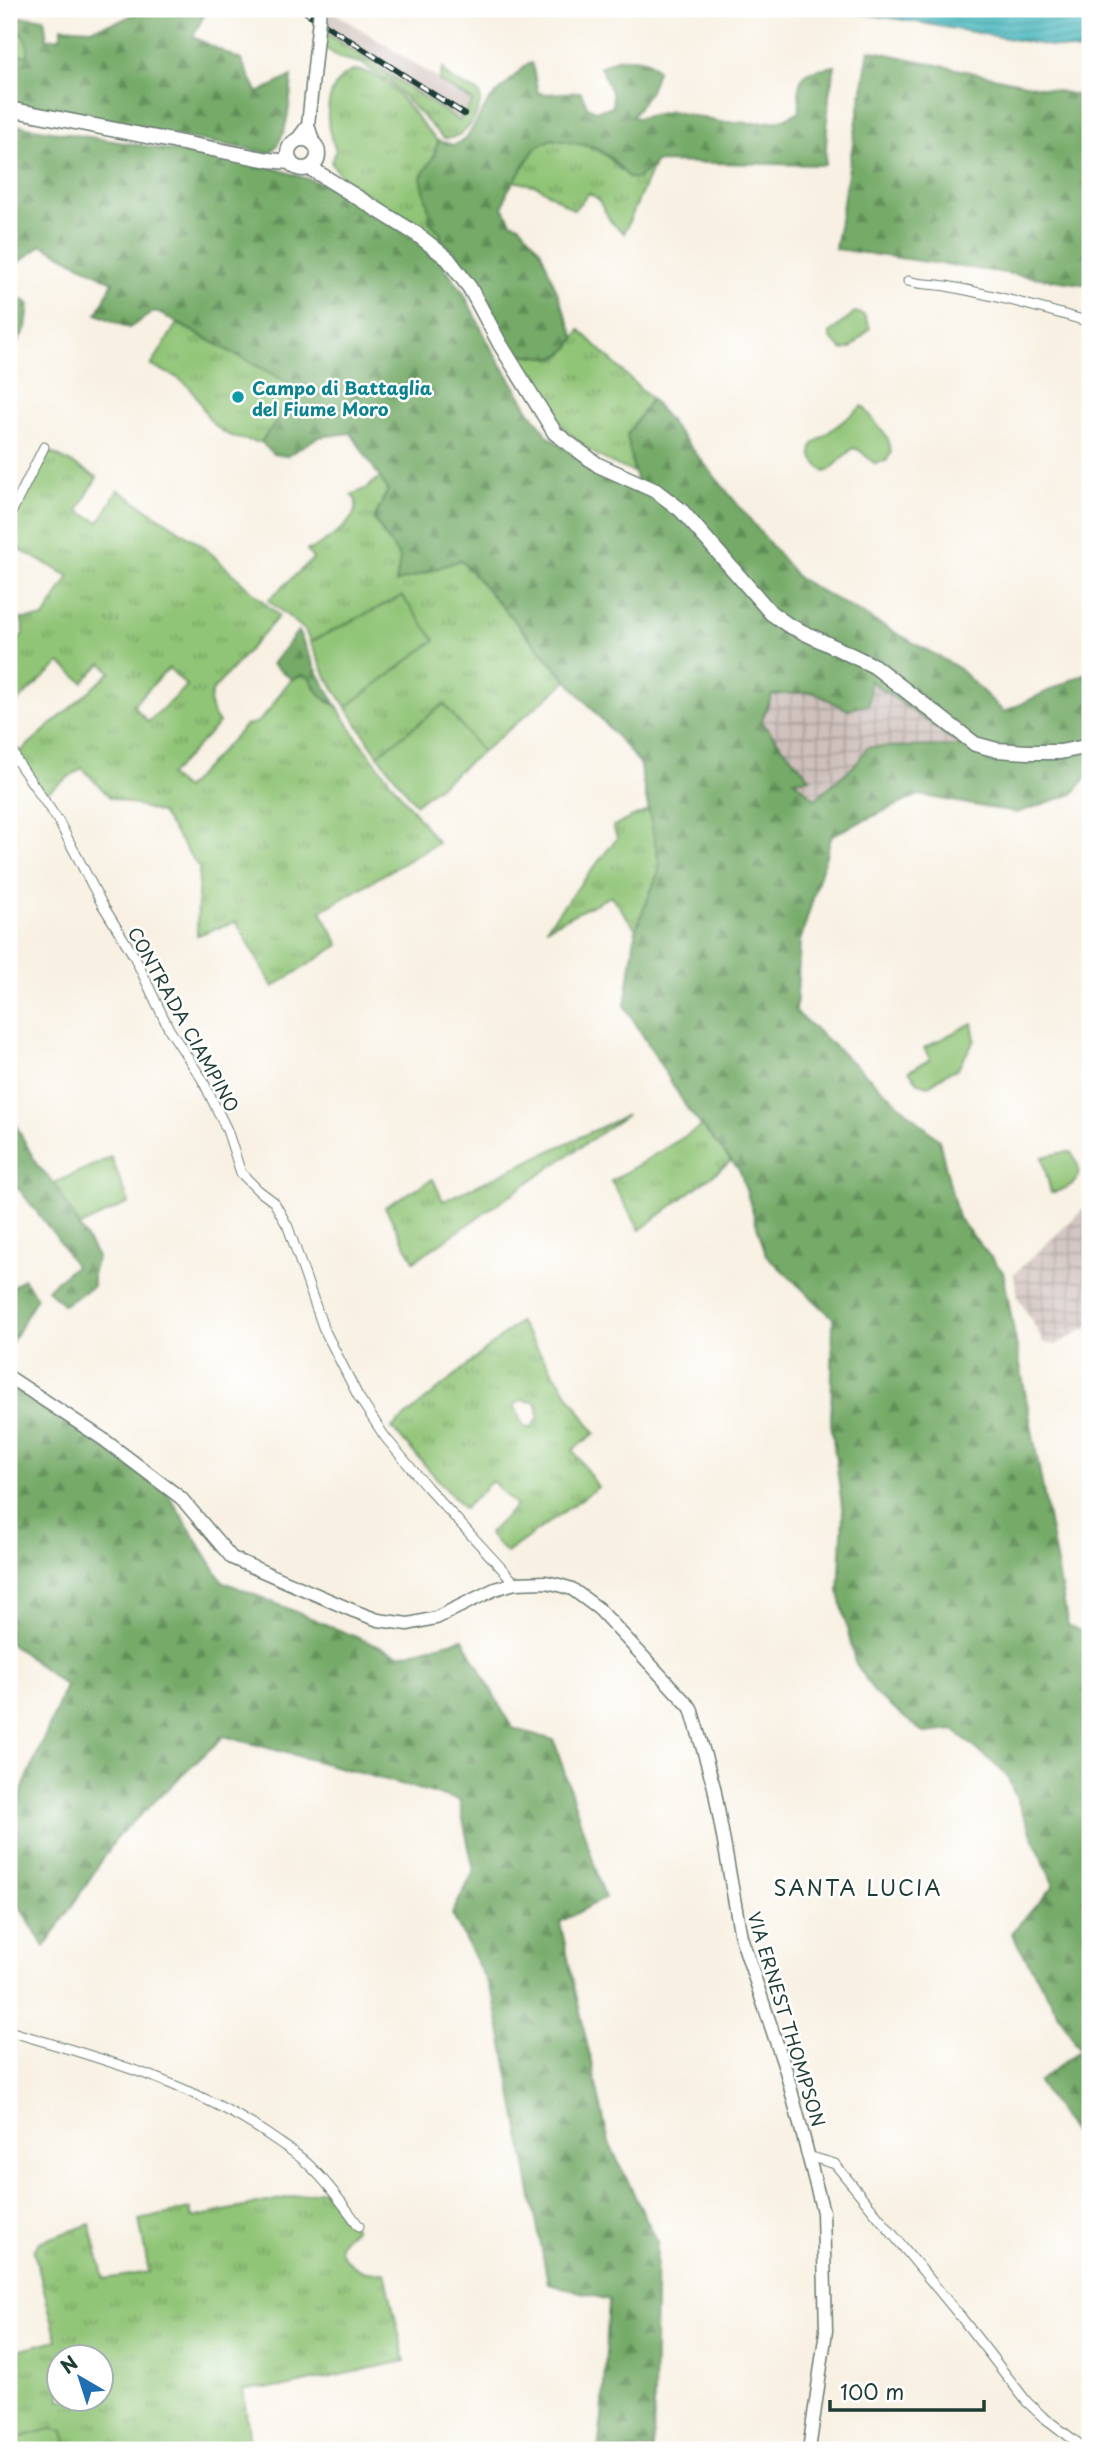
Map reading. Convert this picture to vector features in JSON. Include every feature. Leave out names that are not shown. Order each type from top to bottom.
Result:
[{"type":"main road","points":[[9,109],[269,160],[291,152],[306,139],[314,156],[333,182],[418,235],[448,259],[470,288],[513,367],[555,433],[598,465],[656,491],[681,510],[754,595],[779,619],[832,648],[874,666],[975,744],[997,750],[1028,752],[1060,752],[1090,746]]},
{"type":"main road","points":[[291,152],[301,169],[314,156]]},
{"type":"street","points":[[314,156],[308,125],[320,9]]},
{"type":"street","points":[[291,152],[308,125]]},
{"type":"street","points":[[908,281],[947,286],[1022,302],[1090,322]]},
{"type":"street","points":[[9,517],[44,447]]},
{"type":"street","name":"CONTRADA CIAMPINO","points":[[9,742],[18,761],[59,822],[102,904],[134,956],[169,1029],[202,1079],[227,1130],[241,1173],[274,1202],[288,1227],[323,1327],[358,1396],[385,1437],[426,1487],[515,1583]]},
{"type":"street","name":"VIA ERNEST THOMPSON","points":[[9,1377],[103,1439],[181,1498],[232,1558],[378,1619],[408,1624],[436,1618],[495,1589],[515,1583],[546,1582],[572,1589],[588,1600],[691,1707],[714,1787],[740,1937],[786,2071],[823,2212],[826,2331],[808,2450]]},
{"type":"street","points":[[9,2031],[125,2066],[180,2086],[247,2120],[298,2155],[312,2168],[359,2226]]},
{"type":"street","points":[[808,2156],[835,2164],[1027,2402],[1087,2450]]},
{"type":"shaded area","points":[[329,9],[473,101],[459,121],[326,33]]},
{"type":"shaded area","points":[[869,680],[963,747],[868,747],[856,764],[815,799],[793,779],[809,778],[761,722],[772,695],[813,692],[848,710]]},
{"type":"shaded area","points":[[1090,1203],[1090,1326],[1056,1345],[1044,1343],[1018,1297],[1014,1274]]},
{"type":"green space","points":[[145,9],[207,9],[193,37],[241,60],[258,93],[292,76],[285,129],[276,147],[269,153],[9,105],[9,55],[28,55],[28,49],[24,36],[9,24],[9,17],[44,18],[47,39],[60,38],[62,27],[90,29],[120,21]]},
{"type":"green space","points":[[9,24],[24,37],[28,55],[9,55]]},
{"type":"green space","points":[[326,33],[459,121],[473,101],[439,81],[443,68],[454,81],[480,94],[475,117],[458,135],[443,138],[391,83],[361,63],[340,58],[325,48]]},
{"type":"green space","points":[[869,50],[1090,98],[1090,285],[835,249]]},
{"type":"green space","points":[[616,59],[647,61],[657,71],[650,91],[632,117],[671,111],[720,122],[779,121],[799,112],[799,89],[803,77],[811,71],[835,66],[829,94],[825,165],[656,162],[637,179],[629,178],[611,158],[595,147],[552,139],[536,147],[507,192],[503,207],[511,222],[520,225],[541,251],[575,338],[569,348],[556,356],[514,354],[477,284],[459,257],[442,242],[440,232],[429,221],[421,177],[434,156],[438,141],[454,145],[466,139],[488,102],[526,65],[532,63],[538,93],[581,92],[587,106],[595,111],[613,107],[612,93],[600,67]]},
{"type":"green space","points":[[355,70],[369,73],[392,88],[438,141],[434,156],[421,177],[429,221],[440,232],[442,242],[351,184],[331,162],[336,150],[329,128],[331,94],[344,76]]},
{"type":"green space","points":[[9,124],[267,166],[324,184],[436,255],[463,292],[491,348],[548,436],[596,470],[637,486],[627,435],[651,399],[798,578],[957,667],[1004,712],[1090,671],[1090,773],[1073,794],[1017,813],[919,795],[832,835],[800,942],[796,1012],[939,1140],[958,1218],[1003,1272],[1068,1625],[1090,1636],[1090,2158],[1038,2082],[1080,2050],[1011,1933],[1054,1886],[1006,1774],[954,1730],[924,1733],[876,1695],[855,1662],[839,1593],[843,1514],[831,1423],[833,1318],[766,1255],[740,1171],[688,1110],[625,1006],[636,929],[660,868],[639,762],[461,560],[396,583],[400,558],[374,519],[388,490],[351,433],[318,437],[287,456],[273,454],[261,442],[300,389],[155,311],[129,328],[97,314],[113,282],[42,245],[9,270]],"holes":[[[870,681],[962,746],[868,747],[856,764],[815,799],[794,780],[810,778],[761,722],[772,695],[813,692],[848,710],[869,704]]]},
{"type":"green space","points":[[551,139],[581,144],[597,150],[613,161],[620,170],[645,173],[655,162],[624,233],[611,222],[598,199],[589,193],[574,210],[537,186],[513,181],[536,147]]},
{"type":"green space","points":[[9,295],[18,302],[22,299],[29,304],[26,328],[9,356]]},
{"type":"green space","points":[[855,312],[864,315],[870,328],[851,348],[843,350],[830,338],[830,333]]},
{"type":"green space","points":[[177,323],[300,389],[261,442],[236,438],[222,431],[210,420],[186,384],[151,366]]},
{"type":"green space","points":[[580,330],[651,399],[627,435],[634,472],[611,463],[576,440],[550,410],[514,354],[556,358],[567,350]]},
{"type":"green space","points":[[863,406],[888,439],[891,453],[886,461],[874,463],[853,448],[825,472],[812,457],[813,444]]},
{"type":"green space","points":[[47,450],[97,477],[78,511],[99,522],[118,490],[203,546],[279,616],[213,690],[211,707],[219,723],[169,776],[185,789],[246,725],[256,723],[264,717],[286,685],[300,676],[309,677],[328,702],[336,705],[357,738],[438,843],[321,911],[339,945],[273,987],[236,922],[197,935],[199,868],[161,813],[110,797],[82,768],[44,794],[19,753],[111,672],[102,663],[83,682],[60,663],[9,709],[9,653],[24,632],[21,619],[44,618],[69,576],[9,544],[9,526]],"holes":[[[169,668],[187,686],[148,722],[133,705]]]},
{"type":"green space","points":[[380,477],[388,490],[374,519],[400,558],[461,560],[567,681],[482,752],[444,704],[378,755],[346,707],[435,640],[402,596],[310,642],[305,630],[268,600],[313,559],[307,550],[325,542],[349,521],[356,507],[356,500],[351,495],[367,488]]},
{"type":"green space","points":[[402,596],[435,640],[346,707],[325,674],[310,642]]},
{"type":"green space","points":[[298,631],[336,705],[321,696],[309,677],[302,675],[292,679],[272,664]]},
{"type":"green space","points":[[444,704],[482,752],[416,804],[378,755]]},
{"type":"green space","points":[[649,810],[660,868],[636,929],[611,896],[546,928],[617,838],[613,826]]},
{"type":"green space","points":[[972,1023],[975,1040],[957,1069],[928,1086],[919,1083],[909,1071],[930,1059],[924,1048]]},
{"type":"green space","points":[[9,1112],[37,1165],[54,1183],[97,1257],[93,1270],[93,1286],[64,1305],[47,1289],[75,1266],[18,1188],[9,1194]]},
{"type":"green space","points":[[627,1115],[414,1261],[385,1207],[433,1179],[443,1201]]},
{"type":"green space","points":[[702,1126],[731,1161],[640,1230],[611,1181]]},
{"type":"green space","points":[[1071,1152],[1078,1174],[1076,1180],[1067,1188],[1051,1193],[1042,1157]]},
{"type":"green space","points":[[111,1157],[129,1203],[80,1226],[54,1183]]},
{"type":"green space","points":[[23,1279],[37,1297],[9,1347],[9,1290]]},
{"type":"green space","points":[[519,1322],[595,1433],[573,1450],[598,1487],[506,1553],[488,1534],[516,1506],[492,1481],[464,1509],[392,1428]],"holes":[[[522,1400],[534,1402],[538,1406],[538,1419],[531,1428],[524,1427],[514,1405]]]},
{"type":"green space","points":[[9,1385],[45,1406],[168,1494],[222,1581],[399,1655],[463,1639],[512,1728],[554,1740],[605,1898],[560,1922],[609,2143],[657,2241],[653,2450],[598,2450],[609,2300],[548,2283],[494,1997],[452,1914],[474,1871],[459,1800],[224,1736],[118,1836],[45,1947],[9,1890],[9,1821],[66,1686],[9,1642]]},
{"type":"green space","points":[[328,2189],[355,2229],[341,2243],[342,2254],[363,2271],[385,2272],[405,2361],[285,2387],[243,2389],[251,2450],[68,2450],[67,2442],[10,2446],[9,2450],[9,2352],[57,2340],[34,2251],[39,2242],[90,2224],[104,2279],[149,2272],[139,2220],[190,2209],[192,2218]]},
{"type":"green space","points":[[51,2429],[63,2431],[68,2450],[10,2450],[10,2440]]},
{"type":"water","points":[[824,9],[1090,9],[1090,53],[899,19]]},
{"type":"railway","points":[[301,9],[464,114]]},
{"type":"place","name":"Campo di Battaglia del Fiume Moro","points":[[238,397]]},
{"type":"district","name":"SANTA LUCIA","points":[[858,1887]]}]
